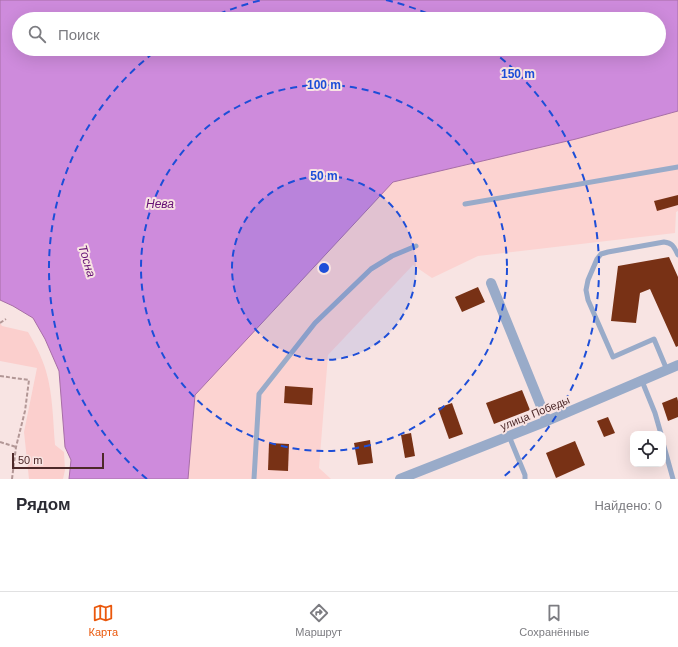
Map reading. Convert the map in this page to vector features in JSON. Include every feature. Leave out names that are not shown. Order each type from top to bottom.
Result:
[{"type":"street","points":[[491,283],[547,422]]},
{"type":"street","name":"улица Победы","points":[[400,479],[547,422],[678,365]]},
{"type":"lane","points":[[465,204],[678,167]]},
{"type":"lane","points":[[667,370],[654,339],[613,357],[588,300],[586,290],[588,280],[597,259],[601,254],[664,242],[670,243],[674,246],[678,255]]},
{"type":"lane","points":[[254,479],[259,394],[315,323],[371,269],[392,256],[416,246]]},
{"type":"lane","points":[[642,381],[655,413],[659,431]]},
{"type":"lane","points":[[509,436],[525,475],[525,479]]},
{"type":"lane","points":[[666,454],[673,479]]},
{"type":"path","points":[[0,324],[6,319]]},
{"type":"path","points":[[0,376],[29,380],[25,411],[16,447],[12,479]]},
{"type":"path","points":[[0,442],[16,447]]},
{"type":"shaded area","points":[[678,111],[678,211],[676,212],[675,233],[478,256],[432,278],[413,265],[328,355],[319,468],[331,479],[188,479],[195,395],[393,182],[576,139]]},
{"type":"shaded area","points":[[0,323],[2,326],[28,332],[36,346],[46,371],[50,389],[55,445],[64,452],[65,470],[63,479],[29,479],[24,432],[37,368],[0,361]]},
{"type":"water","name":"Нева","points":[[0,0],[678,0],[678,111],[576,139],[393,182],[195,395],[188,479],[69,479],[71,460],[65,447],[59,371],[45,339],[33,318],[0,300]]},
{"type":"building","points":[[678,195],[678,205],[657,211],[654,201]]},
{"type":"building","points":[[669,257],[678,277],[678,346],[676,347],[650,289],[640,293],[636,323],[611,321],[618,266]]},
{"type":"building","points":[[478,287],[485,302],[462,312],[455,297]]},
{"type":"building","points":[[285,386],[313,388],[312,405],[284,403]]},
{"type":"building","points":[[522,390],[530,410],[494,424],[486,403]]},
{"type":"building","points":[[677,397],[678,417],[668,421],[662,403]]},
{"type":"building","points":[[452,403],[463,434],[449,439],[438,408]]},
{"type":"building","points":[[608,417],[615,433],[604,437],[597,421]]},
{"type":"building","points":[[411,433],[415,456],[405,458],[401,435]]},
{"type":"building","points":[[370,440],[373,463],[358,465],[354,443]]},
{"type":"building","points":[[575,441],[585,465],[556,478],[546,453]]},
{"type":"building","points":[[269,443],[289,444],[288,471],[268,470]]},
{"type":"water label","name":"Тосна","points":[[87,261]]}]
